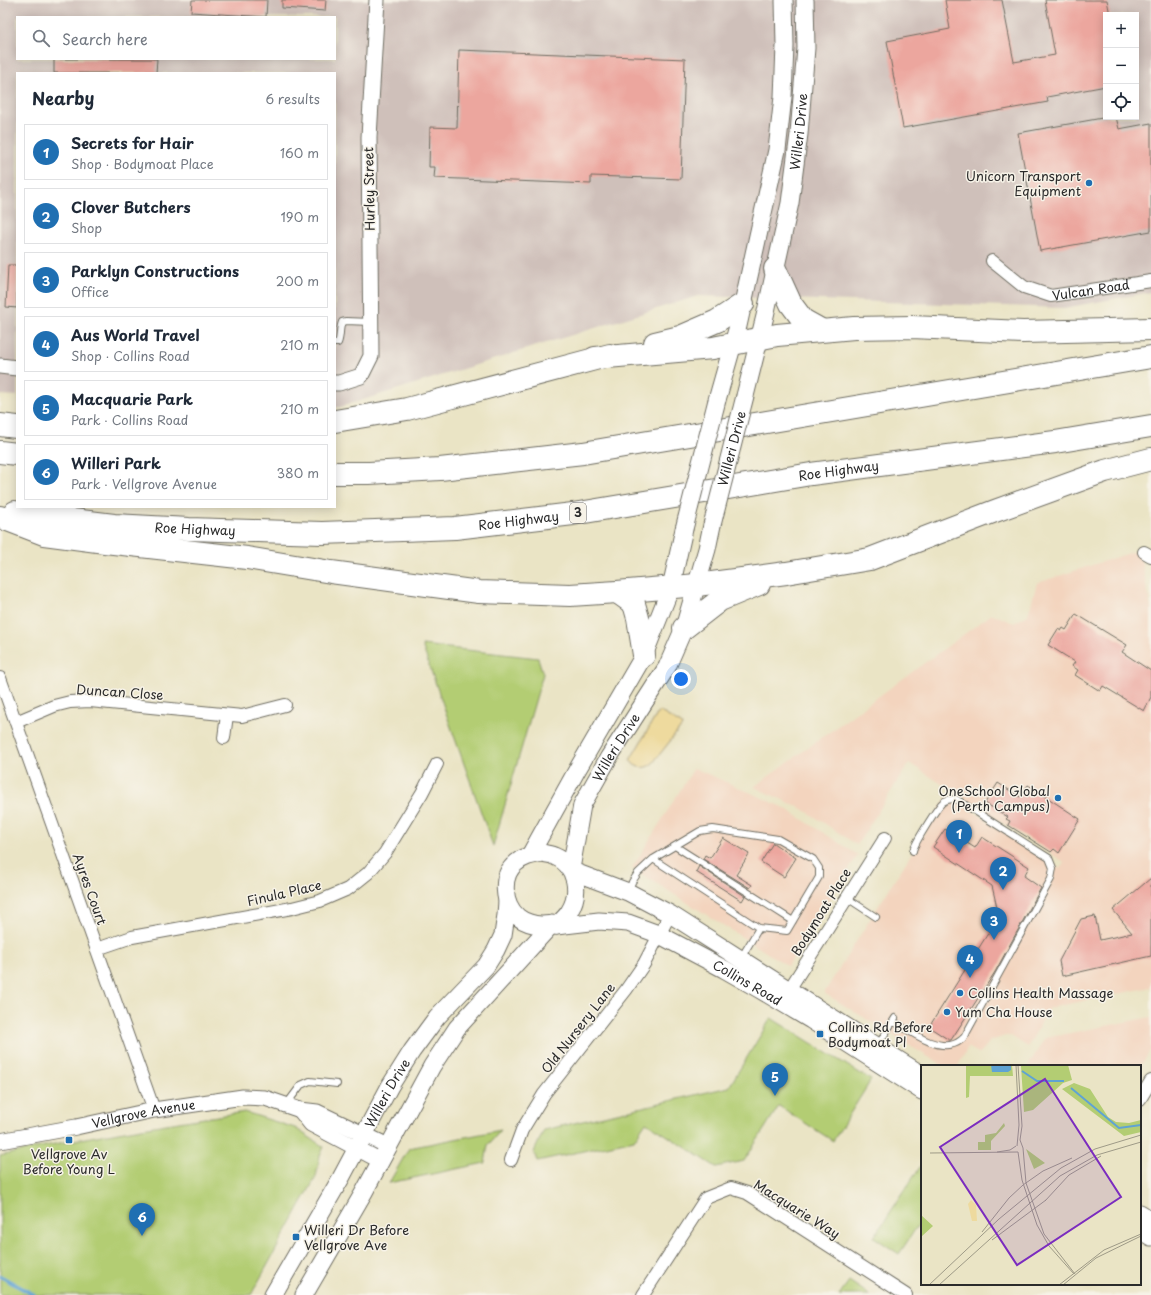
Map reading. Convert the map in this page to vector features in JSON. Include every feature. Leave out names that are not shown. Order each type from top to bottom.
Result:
[{"type":"highway","points":[[775,269],[789,300],[803,320],[821,330]]},
{"type":"highway","points":[[336,421],[407,409],[595,358],[680,337],[717,320],[743,304]]},
{"type":"highway","points":[[595,358],[713,348],[777,335],[854,328],[912,327],[1023,332],[1151,329]]},
{"type":"highway","points":[[336,473],[369,473],[440,469],[583,453],[1151,357]]},
{"type":"highway","points":[[0,425],[16,427]]},
{"type":"highway","name":"Roe Highway","points":[[0,510],[114,525],[189,530],[322,533],[455,528],[573,514],[811,474],[1055,442],[1151,426]]},
{"type":"highway","points":[[0,452],[16,454]]},
{"type":"highway","points":[[0,517],[44,534],[248,558],[331,572],[479,592],[570,595],[696,585],[786,574],[870,559],[995,511],[1098,474],[1151,459]]},
{"type":"highway","points":[[684,628],[720,600],[786,574]]},
{"type":"highway","points":[[617,592],[634,604],[638,618],[644,655]]},
{"type":"main road","name":"Willeri Drive","points":[[273,1295],[341,1178],[390,1086],[412,1051],[437,1017],[486,966],[496,950],[503,935],[507,900],[505,892],[506,882],[510,870],[516,863],[530,855],[577,770],[644,655],[671,587],[684,529],[743,304],[777,150],[783,97],[785,46],[784,0]]},
{"type":"main road","name":"Willeri Drive","points":[[304,1295],[364,1192],[432,1066],[457,1028],[554,925],[569,913],[574,900],[576,882],[572,870],[582,805],[608,757],[667,667],[684,628],[745,396],[790,203],[799,134],[806,48],[806,0]]},
{"type":"main road","points":[[530,855],[542,853],[555,856],[565,862],[572,870]]},
{"type":"main road","name":"Collins Road","points":[[572,870],[628,892],[670,914],[736,966],[874,1052],[921,1075]]},
{"type":"main road","points":[[507,900],[510,908],[518,917],[527,922],[540,925],[554,925]]},
{"type":"main road","name":"Collins Road","points":[[554,925],[599,921],[628,924],[658,934],[736,966]]},
{"type":"main road","name":"Collins Road","points":[[874,1052],[921,1090]]},
{"type":"main road","points":[[1141,1214],[1151,1220]]},
{"type":"main road","points":[[1141,1231],[1151,1237]]},
{"type":"street","name":"Hurley Street","points":[[336,383],[362,376],[371,356],[369,138],[377,0]]},
{"type":"street","name":"Vulcan Road","points":[[992,261],[1024,287],[1051,296],[1151,281]]},
{"type":"street","points":[[0,366],[16,368]]},
{"type":"street","name":"Ayres Court","points":[[0,678],[154,1110]]},
{"type":"street","name":"Duncan Close","points":[[16,722],[54,706],[70,702],[90,701],[242,716],[285,705]]},
{"type":"street","points":[[224,738],[227,715]]},
{"type":"street","name":"Finula Place","points":[[97,949],[132,937],[313,903],[348,889],[368,873],[385,853],[422,793],[437,764]]},
{"type":"street","name":"Bodymoat Place","points":[[785,996],[884,838]]},
{"type":"street","name":"Old Nursery Lane","points":[[511,1160],[522,1130],[533,1111],[544,1094],[626,990],[644,964],[658,934],[670,914]]},
{"type":"street","points":[[1141,1097],[1151,1081]]},
{"type":"street","name":"Vellgrove Avenue","points":[[0,1141],[76,1127],[154,1110],[243,1097],[265,1098],[293,1107]]},
{"type":"street","points":[[293,1107],[311,1124],[360,1141],[384,1153]]},
{"type":"street","name":"Macquarie Way","points":[[643,1295],[706,1198],[731,1188],[747,1193],[906,1295]]},
{"type":"lane","points":[[336,343],[338,343],[340,339],[342,322],[371,322]]},
{"type":"lane","points":[[874,1052],[894,1019],[927,1041],[945,1045],[954,1044],[962,1039],[1051,879],[1053,868],[1050,858],[956,799],[948,798],[942,803],[916,842],[913,851]]},
{"type":"lane","points":[[628,892],[638,873],[653,859],[700,832],[713,829],[778,839],[813,859],[819,868],[819,877],[787,931],[759,928],[653,859]]},
{"type":"lane","points":[[675,846],[793,920]]},
{"type":"lane","points":[[846,898],[876,917]]},
{"type":"lane","points":[[736,966],[759,928]]},
{"type":"lane","points":[[293,1107],[301,1084],[310,1082],[337,1084]]},
{"type":"shaded area","points":[[0,0],[1151,0],[1151,292],[1064,308],[698,296],[336,407],[336,72],[16,72],[16,396],[0,395]]},
{"type":"shaded area","name":"OneSchool Global (Perth Campus)","points":[[1139,550],[1151,609],[1151,987],[1049,1008],[1028,1047],[1011,1036],[1005,1036],[990,1041],[980,1054],[968,1047],[959,1065],[941,1065],[824,993],[948,795],[1060,869],[1064,862],[909,763],[857,845],[803,809],[754,787],[992,614],[1014,623],[1028,615],[1037,583]]},
{"type":"shaded area","points":[[694,768],[783,807],[858,855],[788,966],[632,868]]},
{"type":"shaded area","points":[[1151,1017],[1151,1049],[1141,1065],[1029,1065],[1045,1038]]},
{"type":"green space","points":[[422,645],[538,658],[543,674],[493,846]]},
{"type":"green space","points":[[771,1018],[871,1080],[833,1141],[779,1106],[744,1161],[716,1167],[646,1122],[634,1140],[537,1161],[534,1152],[544,1130],[729,1087]]},
{"type":"green space","points":[[245,1112],[295,1128],[324,1147],[320,1156],[316,1177],[251,1295],[0,1295],[0,1156],[122,1131]]},
{"type":"green space","points":[[501,1130],[488,1145],[485,1163],[389,1183],[409,1148]]},
{"type":"green space","points":[[921,1166],[921,1221],[899,1254],[874,1237]]},
{"type":"green space","points":[[849,1281],[870,1295],[839,1295]]},
{"type":"sand","points":[[659,711],[682,726],[652,764],[646,767],[634,765],[630,760]]},
{"type":"building","points":[[192,0],[267,0],[266,16],[191,12]]},
{"type":"building","points":[[282,0],[326,0],[325,11],[282,8]]},
{"type":"building","points":[[945,0],[1002,0],[1014,62],[1055,55],[1045,0],[1107,0],[1109,12],[1103,12],[1103,87],[1047,97],[1048,102],[903,128],[887,41],[950,29]]},
{"type":"building","points":[[459,50],[685,59],[681,179],[591,176],[591,184],[434,178],[435,167],[429,167],[430,127],[457,128]]},
{"type":"building","points":[[54,60],[157,60],[156,72],[54,72]]},
{"type":"building","name":"Unicorn Transport Equipment","points":[[1103,118],[1103,120],[1117,120],[1119,129],[1151,123],[1151,231],[1040,251],[1018,133]]},
{"type":"building","points":[[8,265],[16,265],[16,308],[6,307]]},
{"type":"building","points":[[1076,614],[1127,645],[1122,652],[1151,671],[1151,697],[1144,711],[1103,686],[1100,691],[1075,675],[1078,670],[1072,666],[1075,662],[1048,645],[1058,629],[1061,631],[1063,628],[1066,630]]},
{"type":"building","points":[[998,783],[1020,797],[1028,785],[1080,819],[1059,853],[1054,849],[1051,852],[1008,825],[1010,821],[1006,819],[1008,817],[985,803]]},
{"type":"building","points":[[945,829],[975,848],[982,837],[1029,867],[1024,876],[1041,888],[995,972],[951,1040],[929,1027],[999,916],[992,886],[933,847]]},
{"type":"building","points":[[723,838],[749,854],[736,875],[752,885],[750,888],[703,859],[705,855],[710,858]]},
{"type":"building","points":[[773,843],[796,858],[784,877],[761,862]]},
{"type":"building","points":[[699,866],[745,896],[742,901],[696,872]]},
{"type":"building","points":[[1151,878],[1151,956],[1062,976],[1059,961],[1081,919],[1095,916],[1100,940],[1132,933],[1113,910]]},
{"type":"waterway","points":[[0,1276],[34,1295]]},
{"type":"place","name":"Unicorn Transport Equipment","points":[[1089,183]]},
{"type":"place","name":"OneSchool Global (Perth Campus)","points":[[1058,798]]},
{"type":"place","name":"Secrets for Hair","points":[[959,853]]},
{"type":"place","name":"Clover Butchers","points":[[1003,890]]},
{"type":"place","name":"Parklyn Constructions","points":[[994,940]]},
{"type":"place","name":"Aus World Travel","points":[[970,978]]},
{"type":"place","name":"Collins Health Massage","points":[[960,993]]},
{"type":"place","name":"Yum Cha House","points":[[947,1012]]},
{"type":"place","name":"Collins Rd Before Bodymoat Pl","points":[[820,1034]]},
{"type":"place","name":"Macquarie Park","points":[[775,1096]]},
{"type":"place","name":"Vellgrove Av Before Young L","points":[[69,1140]]},
{"type":"place","name":"Willeri Park","points":[[142,1236]]},
{"type":"place","name":"Willeri Dr Before Vellgrove Ave","points":[[296,1237]]}]
